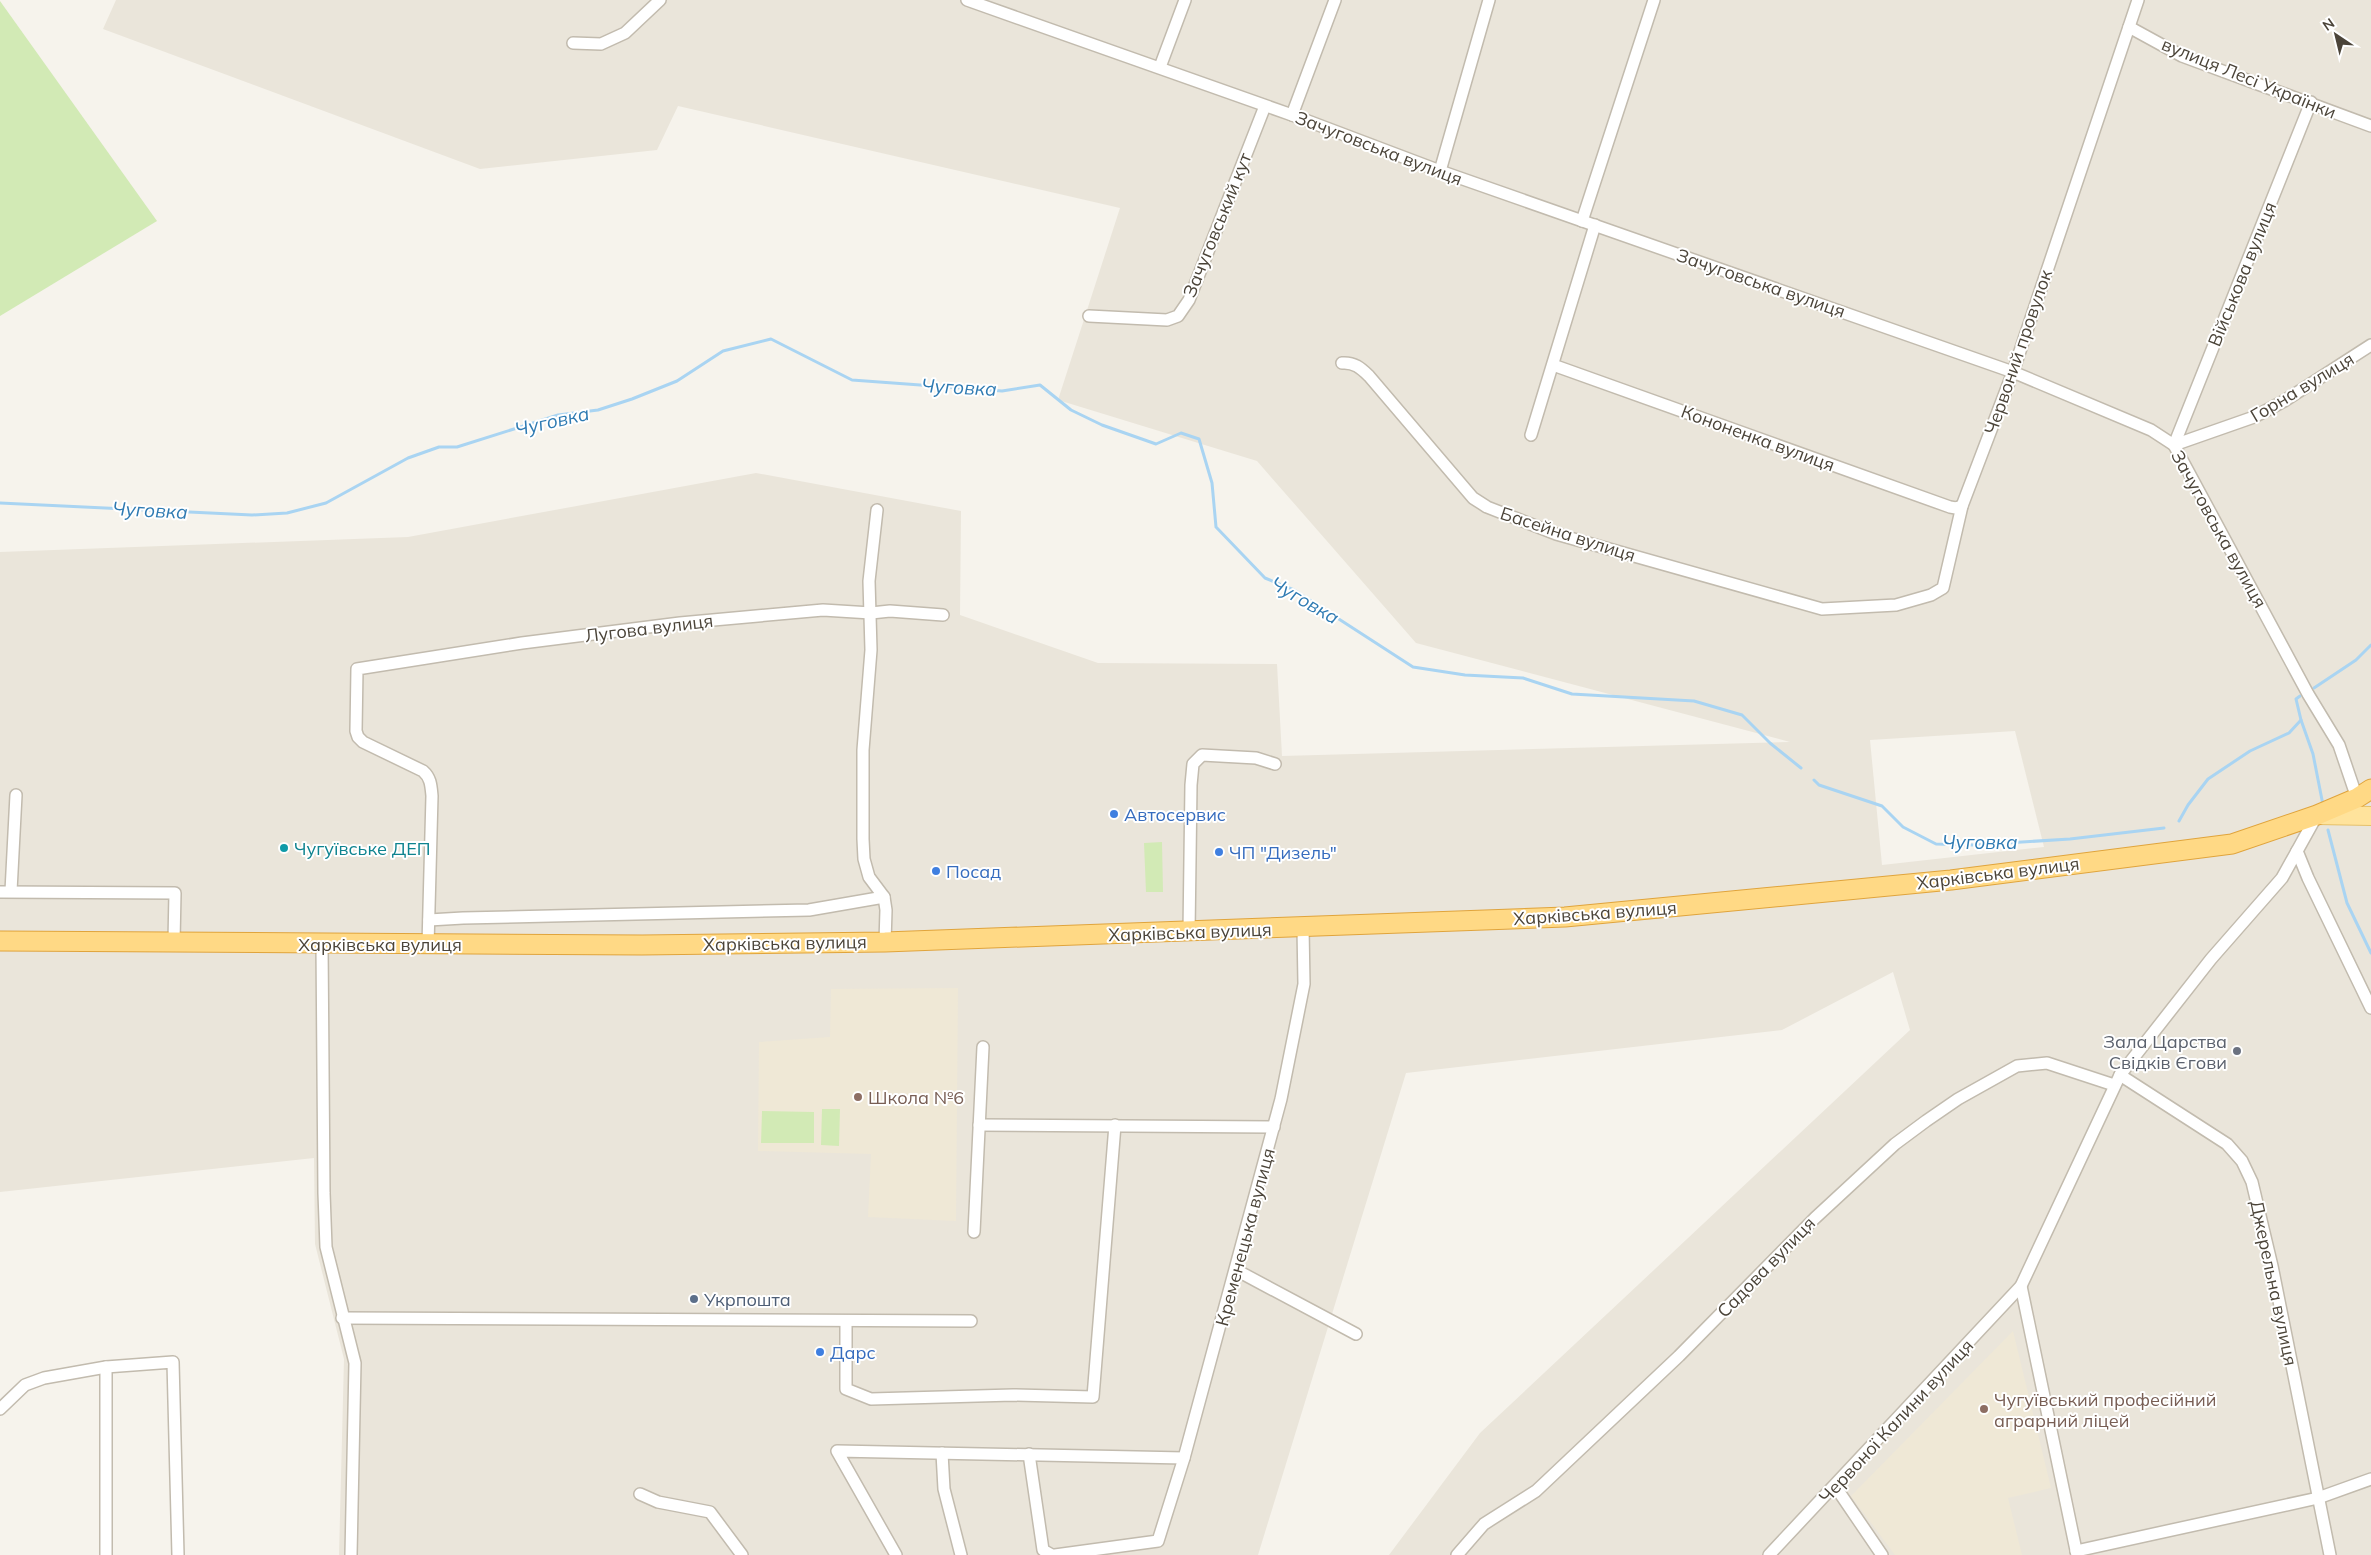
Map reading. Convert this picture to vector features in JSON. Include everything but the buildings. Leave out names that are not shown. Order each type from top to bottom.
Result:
[{"type":"highway","points":[[2317,814],[2364,794]]},
{"type":"highway","name":"Харківська вулиця","points":[[0,941],[642,945],[885,942],[1566,917],[1951,880],[2232,844],[2317,814]]},
{"type":"main road","name":"Харківська вулиця","points":[[2317,814],[2371,816]]},
{"type":"street","points":[[573,43],[601,44],[625,33],[660,0]]},
{"type":"street","name":"Зачуговська вулиця","points":[[967,0],[1160,67],[1440,171],[2014,372],[2151,430],[2174,445],[2308,694],[2340,745],[2364,794]]},
{"type":"street","points":[[1160,67],[1185,0]]},
{"type":"street","points":[[1292,115],[1335,0]]},
{"type":"street","points":[[1440,171],[1489,0]]},
{"type":"street","points":[[1582,221],[1654,0]]},
{"type":"street","name":"Червоний провулок","points":[[1822,609],[1896,605],[1931,595],[1943,588],[1962,506],[2014,372],[2138,0]]},
{"type":"street","name":"вулиця Лесі Українки","points":[[2129,27],[2182,56],[2311,102],[2371,126]]},
{"type":"street","name":"Військова вулиця","points":[[2174,445],[2311,102]]},
{"type":"street","name":"Зачуговський кут","points":[[1089,316],[1166,320],[1178,316],[1189,300],[1265,106]]},
{"type":"street","points":[[1531,435],[1595,225]]},
{"type":"street","name":"Горна вулиця","points":[[2174,445],[2254,417],[2284,401],[2371,345]]},
{"type":"street","name":"Басейна вулиця","points":[[1342,363],[1359,366],[1370,376],[1473,498],[1487,507],[1556,534],[1822,609]]},
{"type":"street","name":"Кононенка вулиця","points":[[1553,364],[1950,507],[1962,506]]},
{"type":"street","points":[[877,510],[869,580],[871,650],[864,750],[863,839],[864,859],[869,877],[884,897],[886,910],[885,942]]},
{"type":"street","name":"Лугова вулиця","points":[[429,920],[432,796],[428,775],[422,770],[363,742],[358,737],[356,731],[357,669],[522,643],[680,623],[823,610],[890,611],[943,615]]},
{"type":"street","points":[[1189,932],[1191,784],[1193,764],[1202,755],[1256,758],[1275,764]]},
{"type":"street","points":[[16,795],[6,892],[175,893],[174,941]]},
{"type":"street","name":"Червоної Калини вулиця","points":[[1769,1555],[2021,1286],[2117,1080],[2210,959],[2282,878],[2317,814]]},
{"type":"street","points":[[2297,851],[2308,878],[2371,1008]]},
{"type":"street","points":[[428,944],[429,920],[809,910],[884,897]]},
{"type":"street","name":"Кременецька вулиця","points":[[1054,1555],[1158,1541],[1184,1458],[1274,1127],[1304,984],[1303,928]]},
{"type":"street","points":[[322,944],[326,1238],[342,1318],[355,1363],[351,1555]]},
{"type":"street","points":[[974,1232],[983,1047]]},
{"type":"street","name":"Садова вулиця","points":[[1457,1555],[1484,1524],[1536,1491],[1679,1356],[1815,1218],[1895,1144],[1926,1121],[1966,1094],[2017,1066],[2047,1063],[2117,1080]]},
{"type":"street","name":"Джерельна вулиця","points":[[2117,1080],[2227,1144],[2236,1152],[2248,1169],[2272,1266],[2330,1555]]},
{"type":"street","points":[[979,1125],[1274,1127]]},
{"type":"street","points":[[846,1321],[846,1389],[871,1399],[1013,1395],[1093,1397],[1115,1126]]},
{"type":"street","points":[[1236,1270],[1356,1334]]},
{"type":"street","points":[[2021,1286],[2077,1553],[2318,1498],[2371,1479]]},
{"type":"street","points":[[342,1318],[971,1321]]},
{"type":"street","points":[[0,1409],[25,1385],[44,1378],[106,1367],[174,1362],[178,1555]]},
{"type":"street","points":[[106,1367],[106,1555]]},
{"type":"street","points":[[896,1555],[837,1451],[1184,1458]]},
{"type":"street","points":[[942,1453],[944,1489],[960,1555]]},
{"type":"street","points":[[1029,1454],[1043,1550],[1054,1555]]},
{"type":"street","points":[[1835,1486],[1882,1555]]},
{"type":"street","points":[[640,1494],[658,1502],[710,1512],[742,1555]]},
{"type":"shaded area","points":[[116,0],[2371,0],[2371,1555],[1389,1555],[1480,1433],[1910,1030],[1893,972],[1782,1030],[1406,1073],[1258,1555],[339,1555],[344,1359],[315,1244],[314,1158],[0,1192],[0,552],[408,537],[756,473],[961,511],[960,615],[1098,663],[1277,664],[1282,756],[1790,742],[1416,643],[1257,461],[1058,400],[1120,208],[678,106],[657,150],[480,169],[103,29]],"holes":[[[2015,731],[2044,847],[1882,865],[1870,740]]]},
{"type":"shaded area","name":"Школа №6","points":[[958,988],[956,1221],[868,1217],[871,1154],[758,1151],[759,1042],[830,1037],[831,989]]},
{"type":"shaded area","name":"Чугуївський професійний аграрний ліцей","points":[[2013,1331],[2051,1488],[2008,1498],[2022,1555],[1895,1555],[1851,1496]]},
{"type":"green space","points":[[0,1],[157,221],[0,316]]},
{"type":"green space","points":[[1162,842],[1163,892],[1146,892],[1144,843]]},
{"type":"green space","points":[[822,1109],[840,1109],[839,1146],[821,1145]]},
{"type":"green space","points":[[762,1111],[814,1112],[814,1143],[761,1143]]},
{"type":"waterway","name":"Чуговка","points":[[0,503],[252,515],[287,513],[326,503],[408,458],[439,447],[457,447],[558,415],[598,410],[632,399],[677,381],[723,351],[771,339],[852,380],[1002,391],[1040,385],[1071,410],[1102,425],[1156,444],[1181,433],[1199,439],[1212,483],[1216,527],[1265,578],[1294,590],[1413,667],[1465,675],[1523,678],[1572,694],[1694,701],[1742,715],[1770,743],[1801,768]]},
{"type":"waterway","name":"Чуговка","points":[[2314,688],[2356,660],[2371,645]]},
{"type":"waterway","name":"Чуговка","points":[[2179,821],[2188,805],[2208,779],[2250,751],[2289,733],[2301,720],[2296,699],[2300,696]]},
{"type":"waterway","points":[[2301,720],[2313,754],[2323,805]]},
{"type":"waterway","name":"Чуговка","points":[[1814,780],[1819,785],[1882,806],[1903,827],[1936,844],[1974,845],[2070,839],[2164,828]]},
{"type":"waterway","points":[[2328,830],[2347,903],[2371,953]]},
{"type":"place","name":"Автосервис","points":[[1114,814]]},
{"type":"place","name":"Чугуївське ДЕП","points":[[284,848]]},
{"type":"place","name":"ЧП \"Дизель\"","points":[[1219,852]]},
{"type":"place","name":"Посад","points":[[936,871]]},
{"type":"place","name":"Зала Царства Свідків Єгови","points":[[2237,1051]]},
{"type":"place","name":"Школа №6","points":[[858,1097]]},
{"type":"place","name":"Укрпошта","points":[[694,1299]]},
{"type":"place","name":"Дарс","points":[[820,1352]]},
{"type":"place","name":"Чугуївський професійний аграрний ліцей","points":[[1984,1409]]}]
